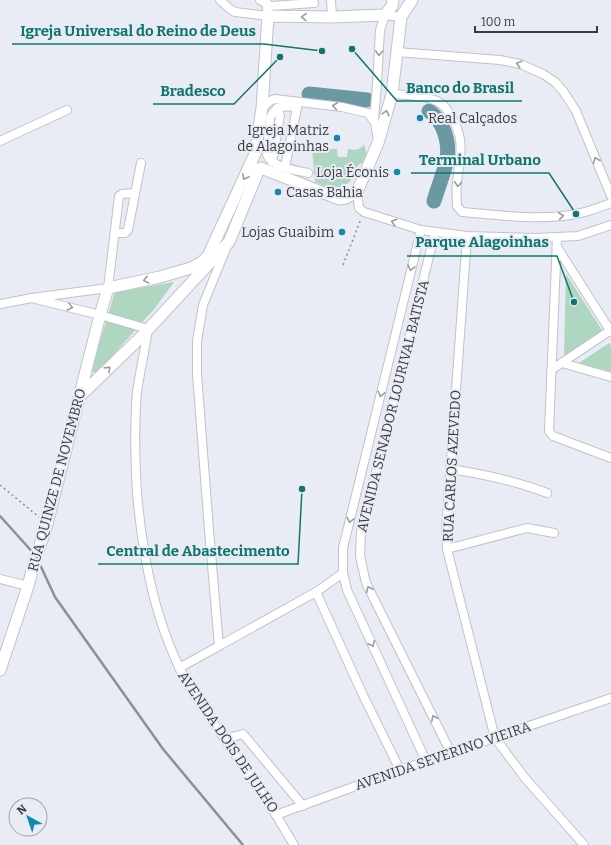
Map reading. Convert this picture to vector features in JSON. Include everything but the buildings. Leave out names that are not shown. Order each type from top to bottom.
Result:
[{"type":"main road","points":[[79,396],[171,305],[210,258],[255,154],[262,108],[265,5],[332,17],[385,15],[392,6],[393,0]]},
{"type":"main road","points":[[261,168],[335,198],[342,199],[357,192],[378,143],[392,94],[401,17],[412,0]]},
{"type":"main road","points":[[255,154],[261,168]]},
{"type":"main road","points":[[108,288],[171,274],[198,265],[210,258],[229,242],[259,169],[261,168]]},
{"type":"main road","points":[[171,274],[177,278],[180,284],[171,305]]},
{"type":"main road","name":"RUA QUINZE DE NOVEMBRO","points":[[0,670],[47,524],[108,288]]},
{"type":"street","points":[[220,0],[230,10],[235,12],[258,14],[265,5],[271,6],[314,3]]},
{"type":"street","points":[[331,0],[332,17]]},
{"type":"street","points":[[378,143],[374,120],[380,30],[385,15],[401,17]]},
{"type":"street","points":[[397,52],[500,60],[520,64],[544,74],[555,82],[563,91],[576,111],[611,196]]},
{"type":"street","points":[[392,94],[431,99],[441,103],[448,110],[459,131],[461,143],[457,183],[457,206],[462,212],[531,217],[558,217],[583,213],[611,203]]},
{"type":"street","points":[[262,108],[273,99],[298,104],[342,107],[368,113],[374,120]]},
{"type":"street","points":[[298,104],[277,108],[280,116],[272,162],[308,173]]},
{"type":"street","points":[[285,167],[298,104]]},
{"type":"street","points":[[0,140],[67,110]]},
{"type":"street","points":[[115,233],[125,233],[128,230],[141,163]]},
{"type":"street","points":[[357,192],[359,208],[364,212],[421,230],[435,232],[467,236],[557,238],[578,236],[611,225]]},
{"type":"street","points":[[0,304],[32,298],[108,288],[119,196],[122,194],[135,193]]},
{"type":"street","name":"AVENIDA SENADOR LOURIVAL BATISTA","points":[[421,230],[343,548],[343,573],[347,590],[426,761]]},
{"type":"street","name":"AVENIDA SENADOR LOURIVAL BATISTA","points":[[435,232],[361,533],[360,556],[366,582],[451,753]]},
{"type":"street","name":"RUA CARLOS AZEVEDO","points":[[467,236],[446,530],[447,549],[495,738]]},
{"type":"street","points":[[557,238],[548,429],[550,433],[611,458]]},
{"type":"street","points":[[220,646],[209,530],[197,374],[196,340],[203,305],[229,242]]},
{"type":"street","points":[[551,370],[611,331],[557,247]]},
{"type":"street","points":[[32,298],[148,329]]},
{"type":"street","name":"AVENIDA DOIS DE JULHO","points":[[148,329],[138,392],[135,441],[140,527],[148,574],[161,621],[179,668],[190,688],[276,815],[294,845]]},
{"type":"street","points":[[562,363],[611,377]]},
{"type":"street","points":[[450,469],[478,473],[527,485],[547,493]]},
{"type":"street","points":[[447,549],[527,528],[554,532]]},
{"type":"street","points":[[179,668],[316,592],[343,573]]},
{"type":"street","points":[[0,579],[28,586]]},
{"type":"street","points":[[316,592],[400,770]]},
{"type":"street","name":"AVENIDA SEVERINO VIEIRA","points":[[276,815],[400,770],[611,698]]},
{"type":"street","points":[[225,739],[242,734],[303,806]]},
{"type":"street","points":[[495,738],[524,778],[584,845]]},
{"type":"path","points":[[343,265],[364,212]]},
{"type":"path","points":[[0,485],[47,524]]},
{"type":"green space","points":[[364,144],[367,156],[366,161],[358,165],[353,177],[347,184],[338,187],[328,187],[315,182],[312,149],[337,149],[338,157],[347,157],[348,149],[359,149]]},
{"type":"green space","points":[[566,274],[602,330],[564,356]]},
{"type":"green space","points":[[174,282],[155,308],[98,372],[92,372],[91,370],[115,292]]},
{"type":"green space","points":[[609,343],[611,346],[611,372],[579,363]]},
{"type":"waterway","points":[[309,94],[367,100]]},
{"type":"waterway","points":[[429,111],[442,126],[448,152],[446,164],[434,201]]},
{"type":"railway","points":[[0,516],[36,556],[55,597],[163,749],[243,845]]},
{"type":"place","name":"Banco do Brasil","points":[[352,49]]},
{"type":"place","name":"Igreja Universal do Reino de Deus","points":[[322,51]]},
{"type":"place","name":"Bradesco","points":[[280,57]]},
{"type":"place","name":"Real Calçados","points":[[420,118]]},
{"type":"place","name":"Igreja Matriz de Alagoinhas","points":[[337,138]]},
{"type":"place","name":"Loja Éconis","points":[[397,172]]},
{"type":"place","name":"Casas Bahia","points":[[278,192]]},
{"type":"place","name":"Terminal Urbano","points":[[576,214]]},
{"type":"place","name":"Lojas Guaibim","points":[[342,232]]},
{"type":"place","name":"Parque Alagoinhas","points":[[574,302]]},
{"type":"place","name":"Central de Abastecimento","points":[[302,489]]}]
